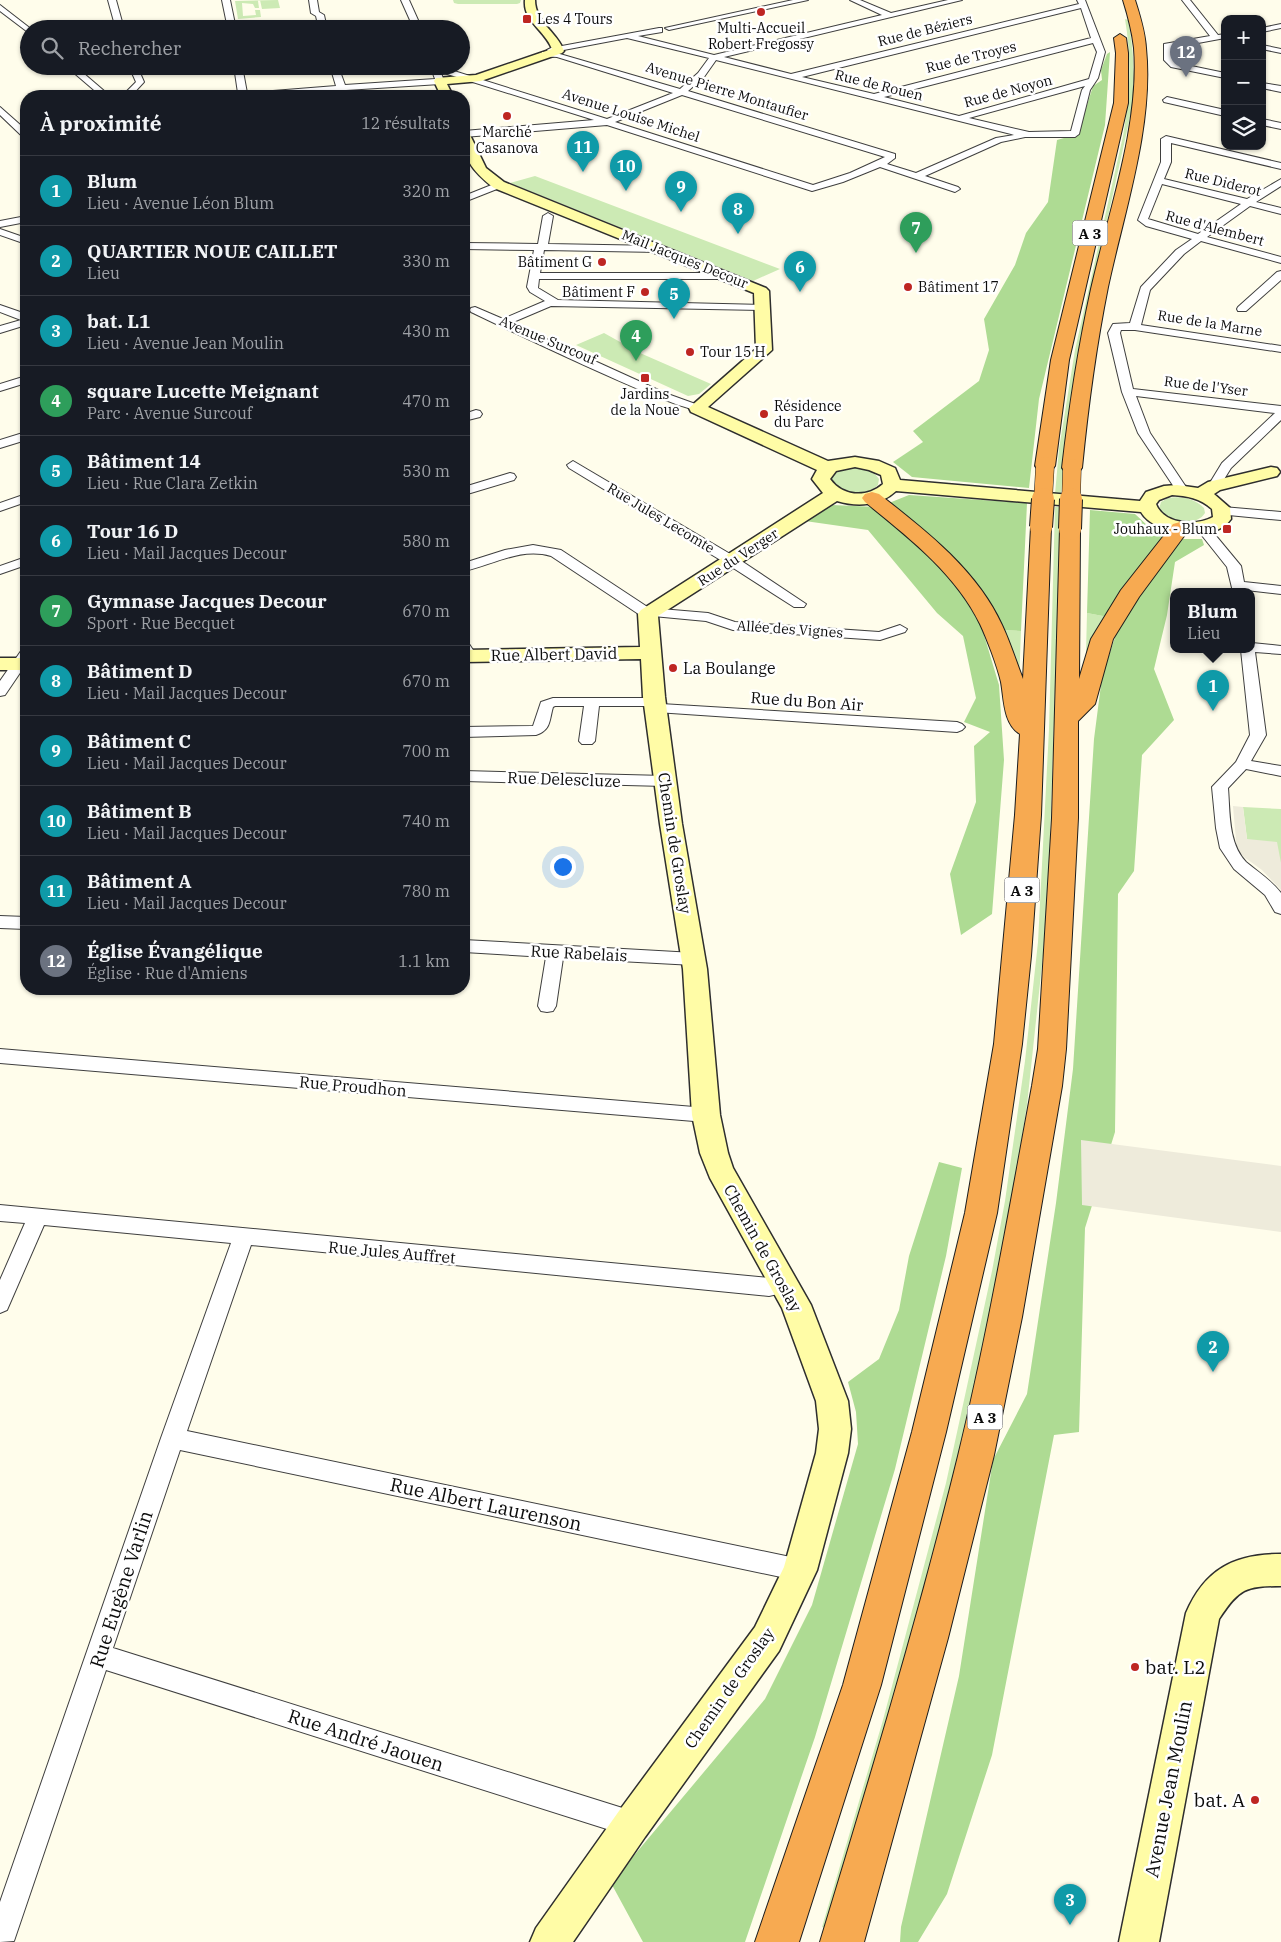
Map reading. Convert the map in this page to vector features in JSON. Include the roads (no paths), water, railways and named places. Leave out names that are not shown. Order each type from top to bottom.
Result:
[{"type":"highway","name":"A 3","points":[[842,1942],[935,1619],[976,1455],[1005,1324],[1047,1086],[1052,1049],[1064,827],[1072,468],[1084,365],[1132,148],[1140,102],[1141,57],[1136,23],[1129,0]]},
{"type":"highway","points":[[1141,57],[1150,52],[1147,14]]},
{"type":"highway","name":"A 3","points":[[777,1942],[862,1685],[929,1432],[981,1213],[1008,1044],[1017,956],[1028,815],[1030,735],[1044,466],[1062,351],[1073,298],[1112,146],[1120,103],[1122,53],[1116,20]]},
{"type":"highway","points":[[872,498],[935,551],[974,595],[991,624],[1012,681],[1015,707],[1030,735]]},
{"type":"highway","points":[[1066,720],[1084,704],[1102,639],[1129,595],[1191,528]]},
{"type":"street","points":[[112,0],[118,20]]},
{"type":"street","points":[[226,0],[230,20]]},
{"type":"street","points":[[313,0],[315,13],[320,15],[321,20]]},
{"type":"street","points":[[405,0],[414,20]]},
{"type":"street","points":[[530,0],[530,11],[548,36],[551,52]]},
{"type":"street","points":[[669,28],[804,0]]},
{"type":"street","points":[[854,0],[890,16]]},
{"type":"street","points":[[470,133],[607,122],[682,92],[702,75],[713,58],[958,0]]},
{"type":"street","points":[[1186,0],[1221,37]]},
{"type":"street","points":[[917,176],[999,140],[1034,135],[1075,134],[1086,90],[1092,81],[1101,52],[1094,40],[1083,5]]},
{"type":"street","name":"Rue de Béziers","points":[[791,76],[1083,5]]},
{"type":"street","points":[[0,7],[20,24]]},
{"type":"street","points":[[1266,29],[1281,26]]},
{"type":"street","points":[[451,75],[472,78],[529,61],[551,52],[659,30]]},
{"type":"street","name":"Rue de Rouen","points":[[628,36],[1034,135]]},
{"type":"street","points":[[1221,38],[1167,46],[1168,60],[1174,65],[1221,75]]},
{"type":"street","name":"Rue de Troyes","points":[[872,97],[1094,40]]},
{"type":"street","name":"Rue de Troyes","points":[[1077,44],[1098,49]]},
{"type":"street","points":[[1266,48],[1281,51]]},
{"type":"street","name":"Avenue Pierre Montaufier","points":[[551,52],[892,156],[879,164]]},
{"type":"street","points":[[81,75],[99,90]]},
{"type":"street","points":[[132,90],[140,82],[137,75]]},
{"type":"street","points":[[240,75],[242,90]]},
{"type":"street","points":[[337,75],[342,90]]},
{"type":"street","points":[[353,90],[427,75]]},
{"type":"street","points":[[438,75],[444,90]]},
{"type":"street","name":"Avenue Louise Michel","points":[[472,78],[817,189],[879,164]]},
{"type":"street","name":"Rue de Noyon","points":[[959,118],[1092,81]]},
{"type":"street","points":[[1266,85],[1281,89]]},
{"type":"street","name":"Rue de Noyon","points":[[1064,90],[1086,90]]},
{"type":"street","points":[[1167,100],[1221,112]]},
{"type":"street","points":[[0,110],[20,129]]},
{"type":"street","points":[[1266,123],[1281,126]]},
{"type":"street","points":[[1158,180],[1166,162],[1166,139],[1281,166]]},
{"type":"street","name":"Mail Jacques Decour","points":[[470,148],[480,170],[499,185],[726,276],[761,292],[763,352],[697,408]]},
{"type":"street","points":[[879,164],[955,189]]},
{"type":"street","name":"Rue Diderot","points":[[1158,180],[1281,211]]},
{"type":"street","name":"Rue d'Alembert","points":[[1158,180],[1143,220],[1149,224],[1281,260]]},
{"type":"street","points":[[1276,472],[1216,478],[1144,433],[1128,392],[1114,333],[1117,326],[1134,327],[1145,289],[1180,252],[1248,203],[1281,182]]},
{"type":"street","points":[[470,197],[499,185]]},
{"type":"street","points":[[548,216],[544,245],[539,248],[532,287],[556,304]]},
{"type":"street","points":[[0,224],[20,219]]},
{"type":"street","points":[[0,232],[20,239]]},
{"type":"street","points":[[470,246],[659,249]]},
{"type":"street","points":[[1242,309],[1281,274]]},
{"type":"street","points":[[534,276],[726,276]]},
{"type":"street","points":[[504,322],[542,306],[556,304],[761,307]]},
{"type":"street","points":[[0,308],[20,316]]},
{"type":"street","name":"Avenue Surcouf","points":[[470,309],[667,392],[673,398],[828,468]]},
{"type":"street","points":[[0,330],[20,324]]},
{"type":"street","name":"Rue de la Marne","points":[[1134,327],[1281,349]]},
{"type":"street","points":[[0,388],[20,382]]},
{"type":"street","name":"Rue de l'Yser","points":[[1128,392],[1281,410]]},
{"type":"street","points":[[1276,472],[1216,478],[1170,490],[1151,496],[1147,501],[1146,507],[1149,514],[1157,520],[1191,528],[1217,523],[1222,519],[1222,511],[1217,502],[1216,478],[1281,414]]},
{"type":"street","points":[[0,444],[20,438]]},
{"type":"street","points":[[855,462],[873,465],[889,472],[892,485],[886,492],[872,498],[859,499],[835,494],[825,488],[821,479],[823,473],[828,468],[840,463],[855,462]]},
{"type":"street","name":"Rue Jules Lecomte","points":[[572,465],[732,561],[799,604]]},
{"type":"street","points":[[470,489],[510,477]]},
{"type":"street","points":[[892,485],[1146,507]]},
{"type":"street","name":"Rue du Verger","points":[[649,616],[835,494]]},
{"type":"street","points":[[0,507],[20,500]]},
{"type":"street","points":[[1222,511],[1281,516]]},
{"type":"street","points":[[1191,528],[1234,566],[1239,588]]},
{"type":"street","points":[[470,565],[519,550],[548,550],[556,553],[649,616]]},
{"type":"street","points":[[0,570],[20,563]]},
{"type":"street","points":[[1255,589],[1281,590]]},
{"type":"street","name":"Allée des Vignes","points":[[649,616],[708,617],[733,626],[880,636],[900,629]]},
{"type":"street","name":"Chemin de Groslay","points":[[550,1942],[632,1824],[767,1639],[800,1570],[832,1453],[835,1429],[829,1393],[796,1305],[720,1170],[714,1153],[706,1115],[694,959],[678,875],[655,706],[649,616]]},
{"type":"street","points":[[1255,647],[1281,650]]},
{"type":"street","name":"Rue Albert David","points":[[470,653],[650,653]]},
{"type":"street","points":[[1248,653],[1258,735],[1242,764],[1220,787],[1228,848],[1241,867],[1268,888],[1281,908]]},
{"type":"street","points":[[0,692],[18,662]]},
{"type":"street","name":"Rue du Bon Air","points":[[470,732],[530,732],[540,729],[546,705],[553,702],[592,702],[655,706],[957,728]]},
{"type":"street","points":[[587,741],[592,702]]},
{"type":"street","points":[[1242,764],[1281,771]]},
{"type":"street","name":"Rue Delescluze","points":[[470,776],[665,781]]},
{"type":"street","points":[[0,922],[20,923]]},
{"type":"street","name":"Rue Rabelais","points":[[470,946],[694,959]]},
{"type":"street","points":[[547,1006],[555,951]]},
{"type":"street","name":"Rue Proudhon","points":[[0,1056],[706,1115]]},
{"type":"street","name":"Rue Jules Auffret","points":[[0,1213],[243,1238],[769,1287],[784,1284]]},
{"type":"street","points":[[0,1304],[38,1216]]},
{"type":"street","name":"Rue Eugène Varlin","points":[[0,1941],[100,1656],[172,1438],[243,1238]]},
{"type":"street","name":"Rue Albert Laurenson","points":[[172,1438],[800,1570]]},
{"type":"street","name":"Avenue Jean Moulin","points":[[1139,1942],[1203,1612],[1230,1578],[1265,1569],[1281,1570]]},
{"type":"street","name":"Rue André Jaouen","points":[[100,1656],[632,1824]]},
{"type":"place","name":"Multi-Accueil Robert Fregossy","points":[[761,12]]},
{"type":"place","name":"Les 4 Tours","points":[[527,19]]},
{"type":"place","name":"Église Évangélique","points":[[1186,77]]},
{"type":"place","name":"Marché Casanova","points":[[507,116]]},
{"type":"place","name":"Bâtiment A","points":[[583,172]]},
{"type":"place","name":"Bâtiment B","points":[[626,191]]},
{"type":"place","name":"Bâtiment C","points":[[681,212]]},
{"type":"place","name":"Bâtiment D","points":[[738,234]]},
{"type":"place","name":"Gymnase Jacques Decour","points":[[916,253]]},
{"type":"place","name":"Bâtiment G","points":[[602,262]]},
{"type":"place","name":"Bâtiment 17","points":[[908,287]]},
{"type":"place","name":"Bâtiment F","points":[[645,292]]},
{"type":"place","name":"Tour 16 D","points":[[800,292]]},
{"type":"place","name":"Bâtiment 14","points":[[674,319]]},
{"type":"place","name":"Tour 15 H","points":[[690,352]]},
{"type":"place","name":"square Lucette Meignant","points":[[636,361]]},
{"type":"place","name":"Jardins de la Noue","points":[[645,378]]},
{"type":"place","name":"Résidence du Parc","points":[[764,414]]},
{"type":"place","name":"Jouhaux - Blum","points":[[1227,529]]},
{"type":"place","name":"La Boulange","points":[[673,668]]},
{"type":"place","name":"Blum","points":[[1213,711]]},
{"type":"place","name":"QUARTIER NOUE CAILLET","points":[[1213,1372]]},
{"type":"place","name":"bat. L2","points":[[1135,1667]]},
{"type":"place","name":"bat. A","points":[[1255,1800]]},
{"type":"place","name":"bat. L1","points":[[1070,1925]]}]
